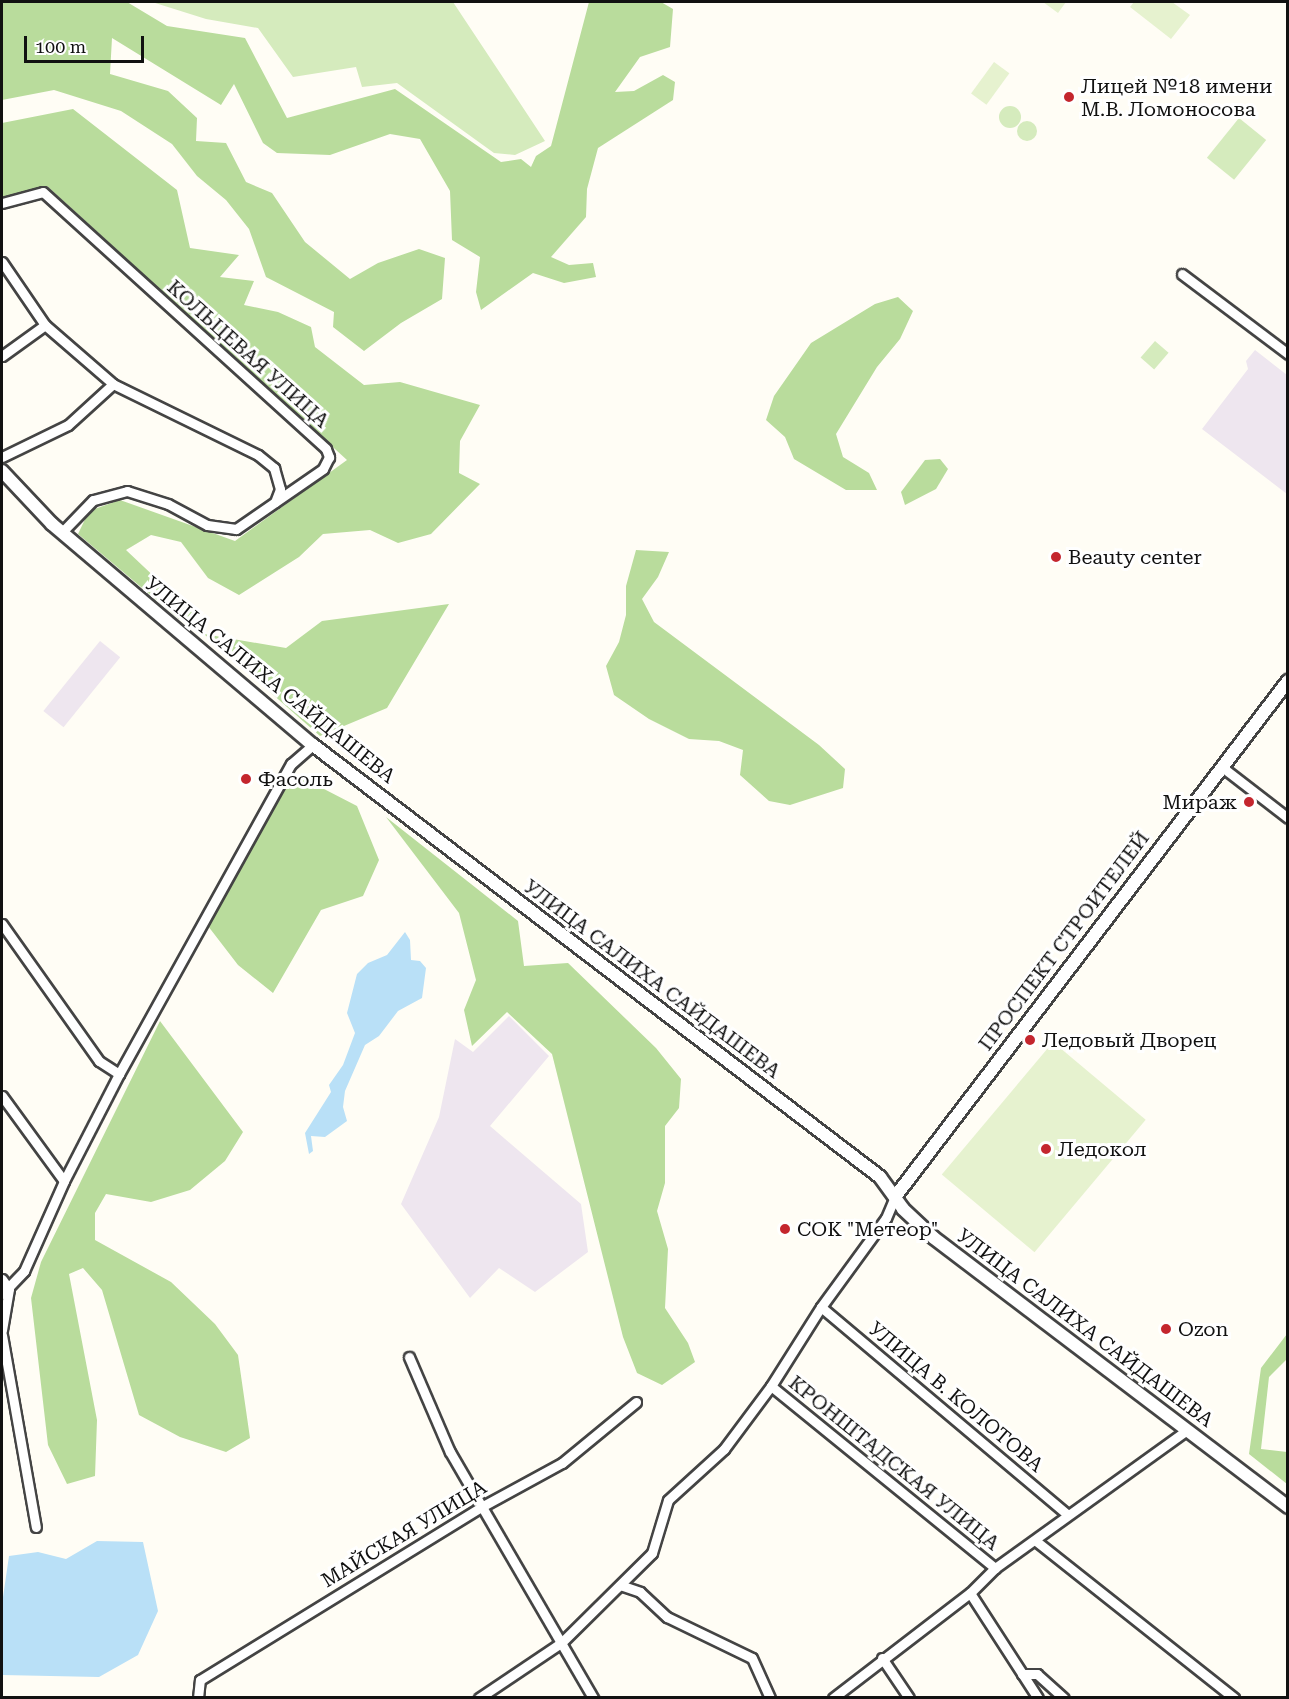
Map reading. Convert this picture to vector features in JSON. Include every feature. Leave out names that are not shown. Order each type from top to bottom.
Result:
[{"type":"street","name":"КОЛЬЦЕВАЯ УЛИЦА","points":[[2,203],[43,192],[326,450],[329,462],[323,469],[244,525],[224,530],[144,495],[127,491],[111,492],[93,500],[62,532]]},
{"type":"street","points":[[2,262],[45,325],[113,384],[258,455],[279,476],[280,489],[274,504]]},
{"type":"street","points":[[1182,274],[1287,354]]},
{"type":"street","points":[[2,356],[45,325]]},
{"type":"street","points":[[2,457],[68,425],[113,384]]},
{"type":"street","name":"УЛИЦА САЛИХА САЙДАШЕВА","points":[[2,471],[62,532],[313,745],[880,1178],[894,1197],[934,1238],[1287,1507]]},
{"type":"street","name":"ПРОСПЕКТ СТРОИТЕЛЕЙ","points":[[894,1197],[1287,681]]},
{"type":"street","points":[[5,1292],[24,1271],[64,1181],[119,1074],[291,764],[313,745]]},
{"type":"street","points":[[1222,767],[1287,818]]},
{"type":"street","points":[[2,924],[99,1061],[119,1074]]},
{"type":"street","points":[[2,1096],[64,1181]]},
{"type":"street","points":[[479,1698],[561,1643],[652,1553],[668,1500],[724,1449],[771,1386],[821,1307],[886,1218],[894,1197]]},
{"type":"street","points":[[2,1279],[5,1292],[2,1330]]},
{"type":"street","name":"УЛИЦА В. КОЛОТОВА","points":[[821,1307],[1067,1514]]},
{"type":"street","points":[[2,1335],[36,1527]]},
{"type":"street","points":[[409,1358],[450,1452],[592,1698]]},
{"type":"street","name":"КРОНШТАДСКАЯ УЛИЦА","points":[[771,1386],[995,1568]]},
{"type":"street","name":"МАЙСКАЯ УЛИЦА","points":[[198,1698],[200,1680],[483,1506],[562,1463],[636,1402]]},
{"type":"street","points":[[833,1698],[970,1593],[995,1568],[1036,1541],[1067,1514],[1187,1430]]},
{"type":"street","points":[[1036,1541],[1234,1698]]},
{"type":"street","points":[[620,1585],[640,1592],[667,1617],[752,1658],[770,1698]]},
{"type":"street","points":[[970,1593],[1038,1698]]},
{"type":"street","points":[[882,1659],[909,1698]]},
{"type":"street","points":[[1022,1674],[1037,1674],[1064,1698]]},
{"type":"shaded area","points":[[1255,350],[1287,375],[1287,494],[1202,429],[1248,369],[1246,361]]},
{"type":"shaded area","points":[[100,641],[120,657],[64,727],[43,711]]},
{"type":"shaded area","points":[[509,1016],[549,1056],[490,1126],[581,1204],[588,1252],[535,1292],[499,1268],[470,1298],[401,1204],[439,1117],[455,1039],[473,1052]]},
{"type":"green space","points":[[2,2],[127,2],[167,26],[245,38],[287,118],[395,89],[501,162],[521,159],[531,167],[536,156],[551,146],[589,2],[661,2],[673,9],[670,47],[640,57],[615,92],[634,91],[663,75],[675,82],[673,100],[598,148],[587,189],[586,217],[551,257],[569,265],[593,263],[596,277],[564,283],[533,273],[481,310],[476,292],[480,257],[452,240],[450,191],[420,139],[390,134],[330,155],[277,153],[263,143],[234,84],[221,105],[112,38],[110,74],[168,91],[197,118],[196,141],[226,143],[246,182],[272,193],[305,242],[350,279],[378,263],[419,249],[445,258],[442,299],[401,323],[364,351],[333,327],[334,312],[266,277],[249,229],[226,200],[197,176],[172,144],[121,111],[54,90],[2,100]]},
{"type":"green space","points":[[152,2],[453,2],[545,141],[515,155],[494,153],[397,83],[362,87],[356,67],[293,77],[258,28],[206,19]]},
{"type":"green space","points":[[1043,2],[1066,2],[1058,13]]},
{"type":"green space","points":[[1134,2],[1172,2],[1190,15],[1171,39],[1130,7]]},
{"type":"green space","points":[[994,62],[1009,73],[986,105],[971,94]]},
{"type":"green space","points":[[1010,106],[1020,113],[1021,117],[1014,127],[1010,128],[1000,121],[999,117],[1006,107]]},
{"type":"green space","points":[[73,109],[177,190],[190,248],[239,255],[220,277],[254,281],[244,305],[278,312],[311,327],[315,347],[364,385],[400,382],[480,405],[460,441],[459,473],[480,484],[431,534],[398,543],[370,530],[323,534],[299,557],[239,595],[208,578],[181,542],[151,535],[126,550],[197,617],[179,619],[78,534],[89,511],[120,500],[235,541],[347,460],[47,186],[2,202],[2,123]]},
{"type":"green space","points":[[1239,118],[1266,140],[1234,180],[1207,158]]},
{"type":"green space","points":[[1023,121],[1031,121],[1037,127],[1037,135],[1031,141],[1023,141],[1017,135],[1017,127]]},
{"type":"green space","points":[[898,297],[913,311],[900,339],[877,367],[836,434],[843,457],[869,473],[877,490],[846,490],[794,459],[785,437],[766,420],[774,396],[811,343],[875,304]]},
{"type":"green space","points":[[1155,341],[1169,353],[1154,369],[1141,358]]},
{"type":"green space","points":[[940,459],[948,469],[936,489],[905,505],[901,492],[925,460]]},
{"type":"green space","points":[[636,550],[669,552],[658,577],[642,599],[654,622],[819,745],[845,769],[843,788],[790,805],[769,801],[740,775],[743,750],[719,741],[689,739],[649,719],[614,695],[606,666],[619,642],[626,615],[626,586]]},
{"type":"green space","points":[[449,604],[387,708],[320,736],[204,634],[286,648],[322,621]]},
{"type":"green space","points":[[291,772],[357,806],[379,860],[363,896],[321,910],[273,993],[238,965],[208,926]]},
{"type":"green space","points":[[386,817],[518,921],[524,966],[568,963],[656,1048],[681,1079],[679,1108],[665,1126],[665,1183],[657,1211],[668,1249],[665,1308],[688,1343],[695,1362],[662,1385],[637,1373],[623,1337],[552,1054],[507,1012],[472,1046],[464,1010],[476,980],[459,913]]},
{"type":"green space","points":[[160,1021],[243,1132],[225,1161],[190,1190],[151,1202],[106,1194],[95,1213],[95,1240],[171,1282],[215,1324],[238,1355],[250,1438],[226,1452],[180,1437],[139,1415],[102,1290],[83,1268],[69,1274],[97,1420],[95,1476],[67,1484],[48,1445],[31,1298],[41,1262]]},
{"type":"green space","name":"Ледокол","points":[[1053,1042],[1146,1120],[1034,1252],[942,1175]]},
{"type":"green space","points":[[1287,1334],[1287,1359],[1269,1377],[1261,1449],[1287,1452],[1287,1484],[1249,1454],[1261,1368]]},
{"type":"water","points":[[405,932],[410,940],[411,960],[420,961],[426,968],[422,998],[398,1011],[379,1036],[365,1045],[345,1091],[343,1107],[347,1121],[325,1137],[311,1136],[313,1151],[309,1154],[305,1133],[331,1092],[329,1085],[343,1065],[355,1033],[347,1013],[357,974],[368,963],[387,955]]},
{"type":"water","points":[[97,1541],[143,1542],[158,1611],[138,1655],[99,1677],[2,1675],[2,1604],[9,1556],[38,1552],[66,1559]]},
{"type":"place","name":"Лицей №18 имени М.В. Ломоносова","points":[[1069,97]]},
{"type":"place","name":"Beauty center","points":[[1056,557]]},
{"type":"place","name":"Фасоль","points":[[246,779]]},
{"type":"place","name":"Мираж","points":[[1249,802]]},
{"type":"place","name":"Ледовый Дворец","points":[[1030,1040]]},
{"type":"place","name":"Ледокол","points":[[1046,1149]]},
{"type":"place","name":"СОК \"Метеор\"","points":[[785,1229]]},
{"type":"place","name":"Ozon","points":[[1166,1329]]}]
